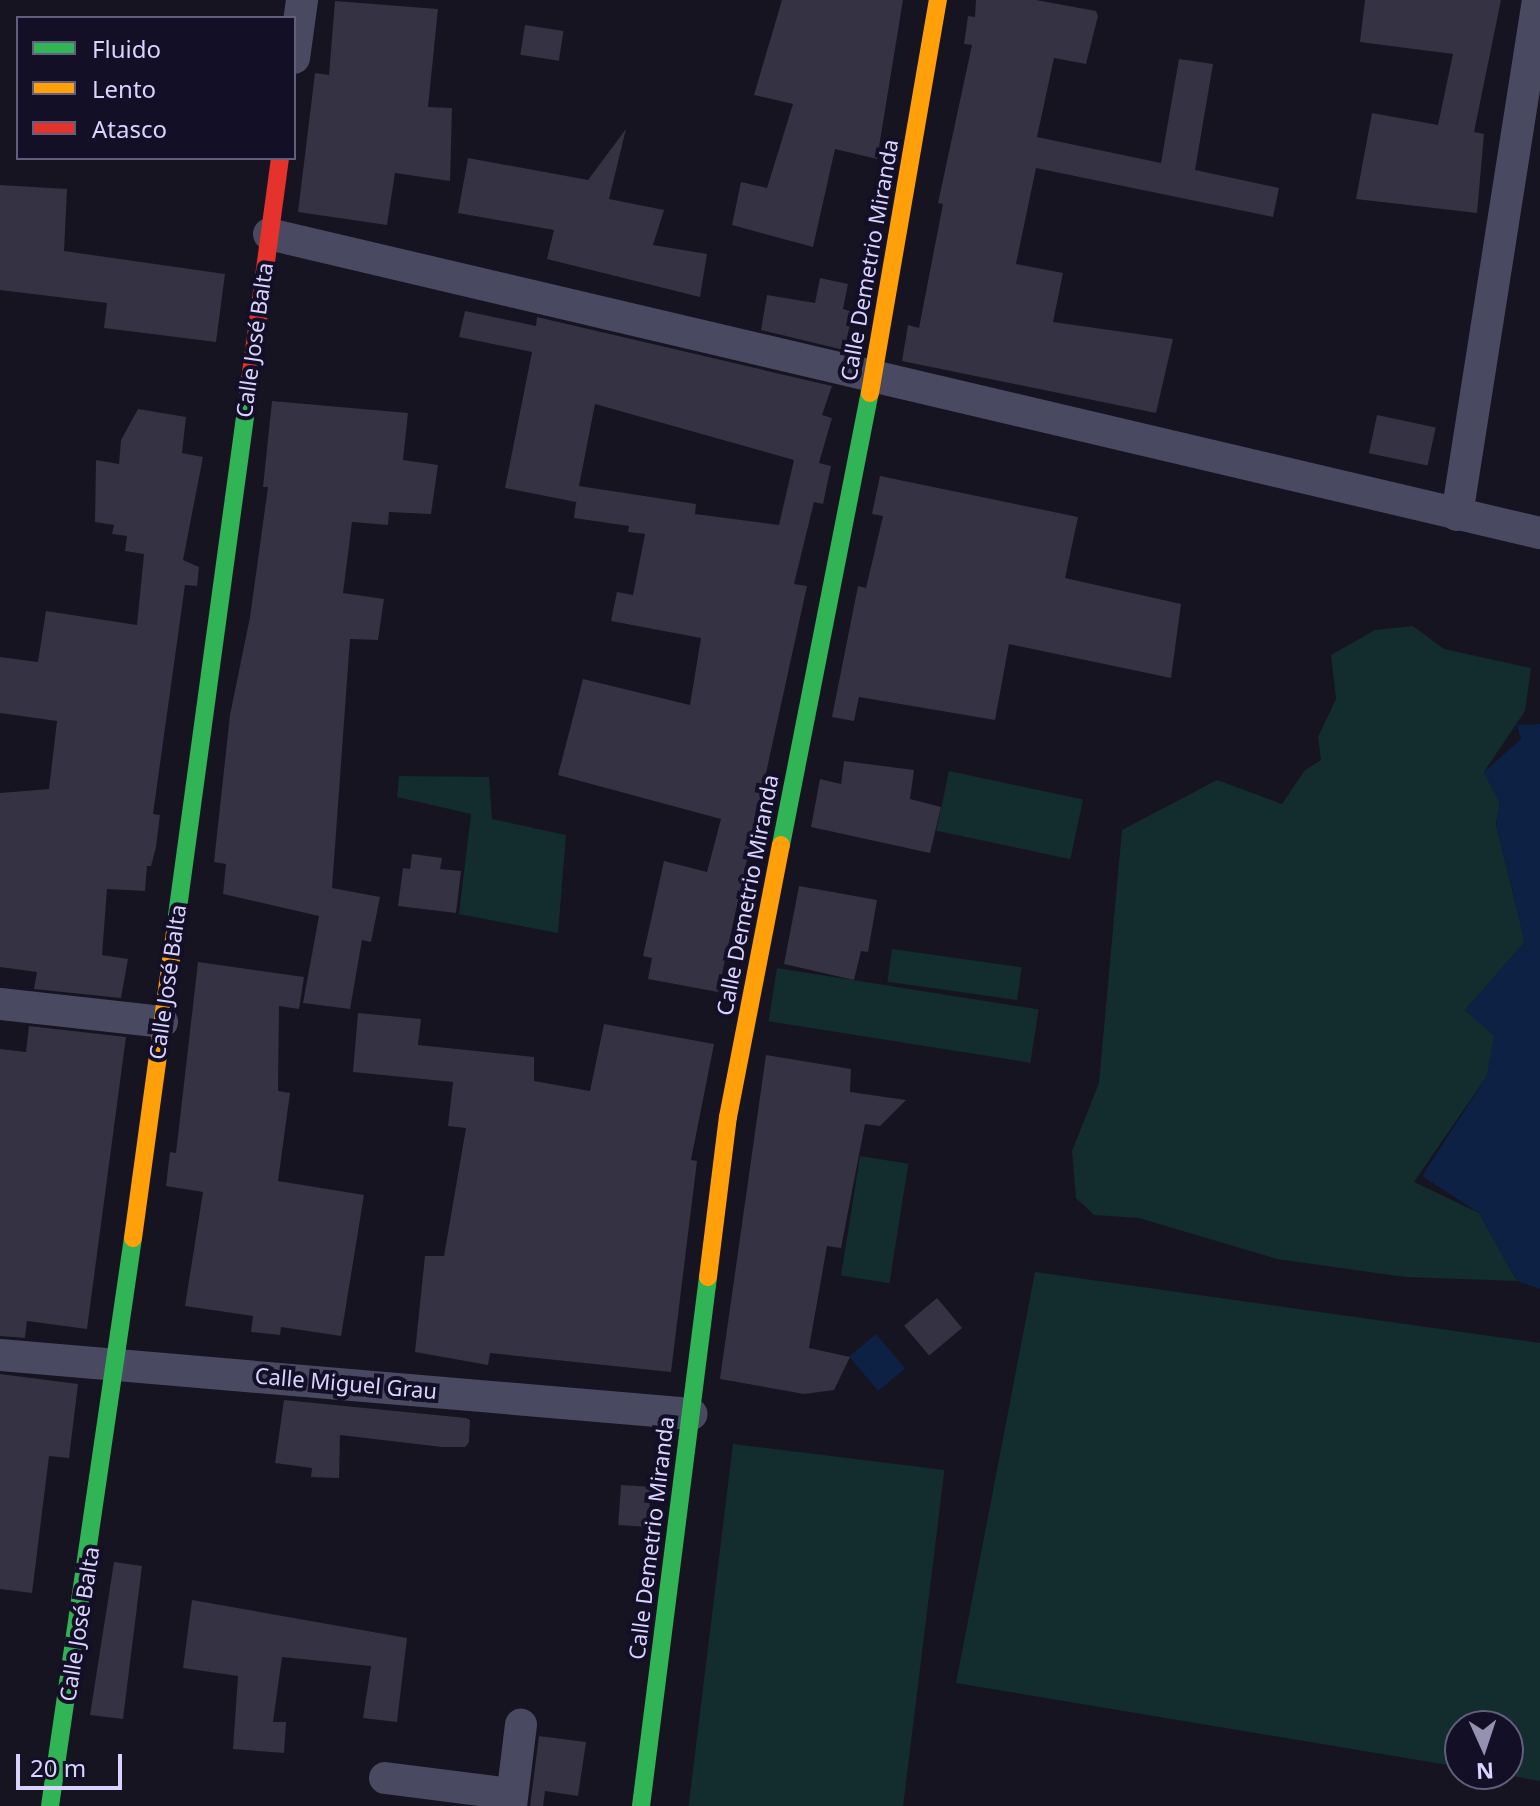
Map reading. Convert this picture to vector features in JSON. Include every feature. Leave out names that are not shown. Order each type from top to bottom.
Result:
[{"type":"main road","name":"Calle Demetrio Miranda","points":[[641,1806],[728,1117],[873,380],[938,0]]},
{"type":"main road","name":"Calle José Balta","points":[[50,1806],[116,1363],[280,160]]},
{"type":"street","points":[[296,44],[302,0]]},
{"type":"street","points":[[1457,515],[1538,0]]},
{"type":"street","points":[[269,234],[873,380],[1540,533]]},
{"type":"street","points":[[0,1004],[162,1022]]},
{"type":"street","name":"Calle Miguel Grau","points":[[0,1355],[691,1414]]},
{"type":"street","points":[[385,1778],[511,1800],[521,1725]]},
{"type":"green space","points":[[1413,626],[1444,649],[1531,668],[1525,711],[1484,772],[1500,803],[1496,824],[1525,942],[1465,1010],[1495,1036],[1487,1076],[1414,1182],[1479,1213],[1517,1281],[1405,1277],[1277,1259],[1139,1218],[1094,1215],[1076,1198],[1072,1151],[1099,1083],[1122,830],[1217,780],[1282,804],[1305,770],[1321,760],[1318,737],[1336,699],[1331,655],[1375,630]]},
{"type":"green space","points":[[949,771],[1083,799],[1070,859],[936,831]]},
{"type":"green space","points":[[399,776],[489,777],[492,819],[566,835],[558,933],[459,914],[471,814],[397,797]]},
{"type":"green space","points":[[892,949],[1022,967],[1017,1000],[887,982]]},
{"type":"green space","points":[[777,968],[1039,1009],[1030,1063],[769,1021]]},
{"type":"green space","points":[[860,1156],[908,1164],[889,1283],[841,1276]]},
{"type":"green space","points":[[1035,1272],[1540,1343],[1540,1781],[1524,1778],[1524,1710],[1444,1710],[1444,1764],[956,1683]]},
{"type":"green space","points":[[733,1444],[944,1470],[903,1806],[689,1806]]},
{"type":"water","points":[[1540,724],[1540,1289],[1517,1281],[1479,1213],[1422,1176],[1487,1076],[1494,1036],[1465,1010],[1525,942],[1496,824],[1500,803],[1484,772],[1521,739],[1517,725]]},
{"type":"water","points":[[876,1334],[905,1368],[878,1391],[849,1356]]},
{"type":"building","points":[[782,0],[903,0],[877,159],[835,149],[813,247],[732,225],[741,182],[767,188],[793,104],[754,95]]},
{"type":"building","points":[[976,0],[1036,0],[1096,11],[1098,16],[1086,64],[1054,58],[1037,137],[1161,163],[1179,59],[1213,64],[1195,170],[1279,188],[1273,217],[1036,168],[1016,264],[1063,273],[1053,322],[1173,339],[1156,413],[902,361],[908,325],[919,328],[943,204],[938,203],[972,45],[964,44],[968,16],[975,17]]},
{"type":"building","points":[[1365,0],[1501,0],[1474,132],[1484,134],[1477,213],[1356,199],[1372,113],[1438,125],[1453,54],[1360,42]]},
{"type":"building","points":[[335,1],[438,9],[428,107],[452,108],[450,181],[395,173],[387,225],[298,212],[315,73],[329,75]]},
{"type":"building","points":[[525,25],[564,31],[559,61],[520,55]]},
{"type":"building","points":[[626,129],[609,199],[664,210],[653,245],[707,254],[700,297],[547,259],[554,230],[458,213],[468,158],[588,180]]},
{"type":"building","points":[[0,185],[67,189],[64,251],[225,274],[216,342],[104,328],[107,303],[0,290]]},
{"type":"building","points":[[820,278],[848,284],[843,309],[853,312],[844,350],[761,330],[767,295],[815,303]]},
{"type":"building","points":[[465,311],[536,326],[537,317],[832,386],[822,415],[832,418],[819,463],[831,466],[823,504],[814,502],[794,584],[807,586],[718,992],[648,979],[652,958],[643,956],[664,861],[707,872],[721,819],[558,775],[583,679],[690,705],[701,638],[611,621],[617,592],[633,595],[645,534],[628,532],[629,526],[574,518],[578,487],[576,502],[505,488],[532,352],[459,337]],"holes":[[[595,404],[794,460],[779,525],[695,514],[696,504],[579,486]]]},
{"type":"building","points":[[272,401],[408,413],[403,460],[438,465],[431,514],[389,512],[388,525],[352,522],[343,593],[384,599],[378,640],[350,639],[332,888],[380,897],[371,942],[362,940],[350,1009],[303,1003],[319,916],[223,894],[226,864],[214,862],[230,715],[250,617],[268,487],[263,487]]},
{"type":"building","points":[[138,409],[186,417],[182,453],[203,457],[183,560],[199,567],[197,586],[185,585],[153,814],[160,815],[156,847],[151,866],[147,866],[145,891],[107,889],[102,955],[128,959],[121,998],[34,989],[37,972],[0,967],[0,793],[49,789],[57,721],[0,713],[0,657],[38,662],[46,611],[137,625],[144,554],[125,551],[127,536],[112,534],[114,525],[95,522],[96,460],[119,464],[121,440]]},
{"type":"building","points":[[1377,415],[1436,427],[1428,466],[1369,453]]},
{"type":"building","points":[[880,476],[1078,517],[1065,578],[1181,604],[1171,678],[1009,644],[995,720],[859,697],[854,721],[832,717],[858,586],[866,588],[883,516],[872,514]]},
{"type":"building","points":[[844,761],[914,770],[910,799],[941,807],[930,853],[811,827],[820,779],[841,784]]},
{"type":"building","points":[[412,854],[442,858],[440,869],[461,871],[456,913],[398,906],[403,868],[410,869]]},
{"type":"building","points":[[799,886],[877,900],[868,952],[861,951],[854,980],[784,964]]},
{"type":"building","points":[[198,962],[304,977],[299,1009],[279,1006],[278,1091],[290,1093],[278,1181],[364,1195],[341,1336],[281,1327],[280,1335],[251,1332],[253,1316],[185,1306],[203,1192],[166,1186],[170,1152],[176,1153]]},
{"type":"building","points":[[358,1013],[421,1019],[418,1045],[534,1057],[534,1081],[590,1091],[604,1024],[714,1044],[691,1160],[697,1161],[671,1372],[490,1353],[488,1365],[415,1352],[425,1256],[444,1256],[466,1128],[448,1126],[453,1082],[353,1072]]},
{"type":"building","points":[[29,1026],[126,1037],[87,1329],[27,1321],[25,1338],[0,1336],[0,1049],[26,1052]]},
{"type":"building","points":[[766,1055],[851,1069],[850,1092],[906,1100],[880,1126],[865,1124],[841,1248],[827,1246],[809,1348],[850,1357],[834,1390],[804,1394],[720,1379]]},
{"type":"building","points":[[937,1298],[962,1328],[929,1356],[904,1326]]},
{"type":"building","points":[[0,1374],[78,1384],[69,1458],[49,1456],[32,1593],[0,1589]]},
{"type":"building","points":[[284,1400],[466,1418],[470,1420],[469,1442],[465,1447],[442,1447],[340,1435],[339,1478],[311,1477],[312,1468],[275,1463]]},
{"type":"building","points":[[621,1485],[651,1487],[648,1527],[618,1525]]},
{"type":"building","points":[[114,1562],[142,1566],[123,1719],[90,1715]]},
{"type":"building","points":[[192,1600],[407,1638],[397,1722],[363,1718],[371,1666],[282,1657],[273,1722],[286,1722],[284,1753],[233,1749],[238,1676],[183,1668]]},
{"type":"building","points":[[539,1736],[586,1742],[578,1796],[545,1791],[543,1806],[530,1806]]},
{"type":"traffic: fast","points":[[175,930],[250,380]]},
{"type":"traffic: fast","points":[[781,845],[870,393]]},
{"type":"traffic: fast","points":[[50,1806],[133,1238]]},
{"type":"traffic: fast","points":[[641,1806],[708,1277]]},
{"type":"traffic: slow","points":[[870,393],[938,0]]},
{"type":"traffic: slow","points":[[708,1277],[728,1117],[781,845]]},
{"type":"traffic: slow","points":[[133,1238],[175,930]]},
{"type":"traffic: jam","points":[[250,380],[280,160]]}]
